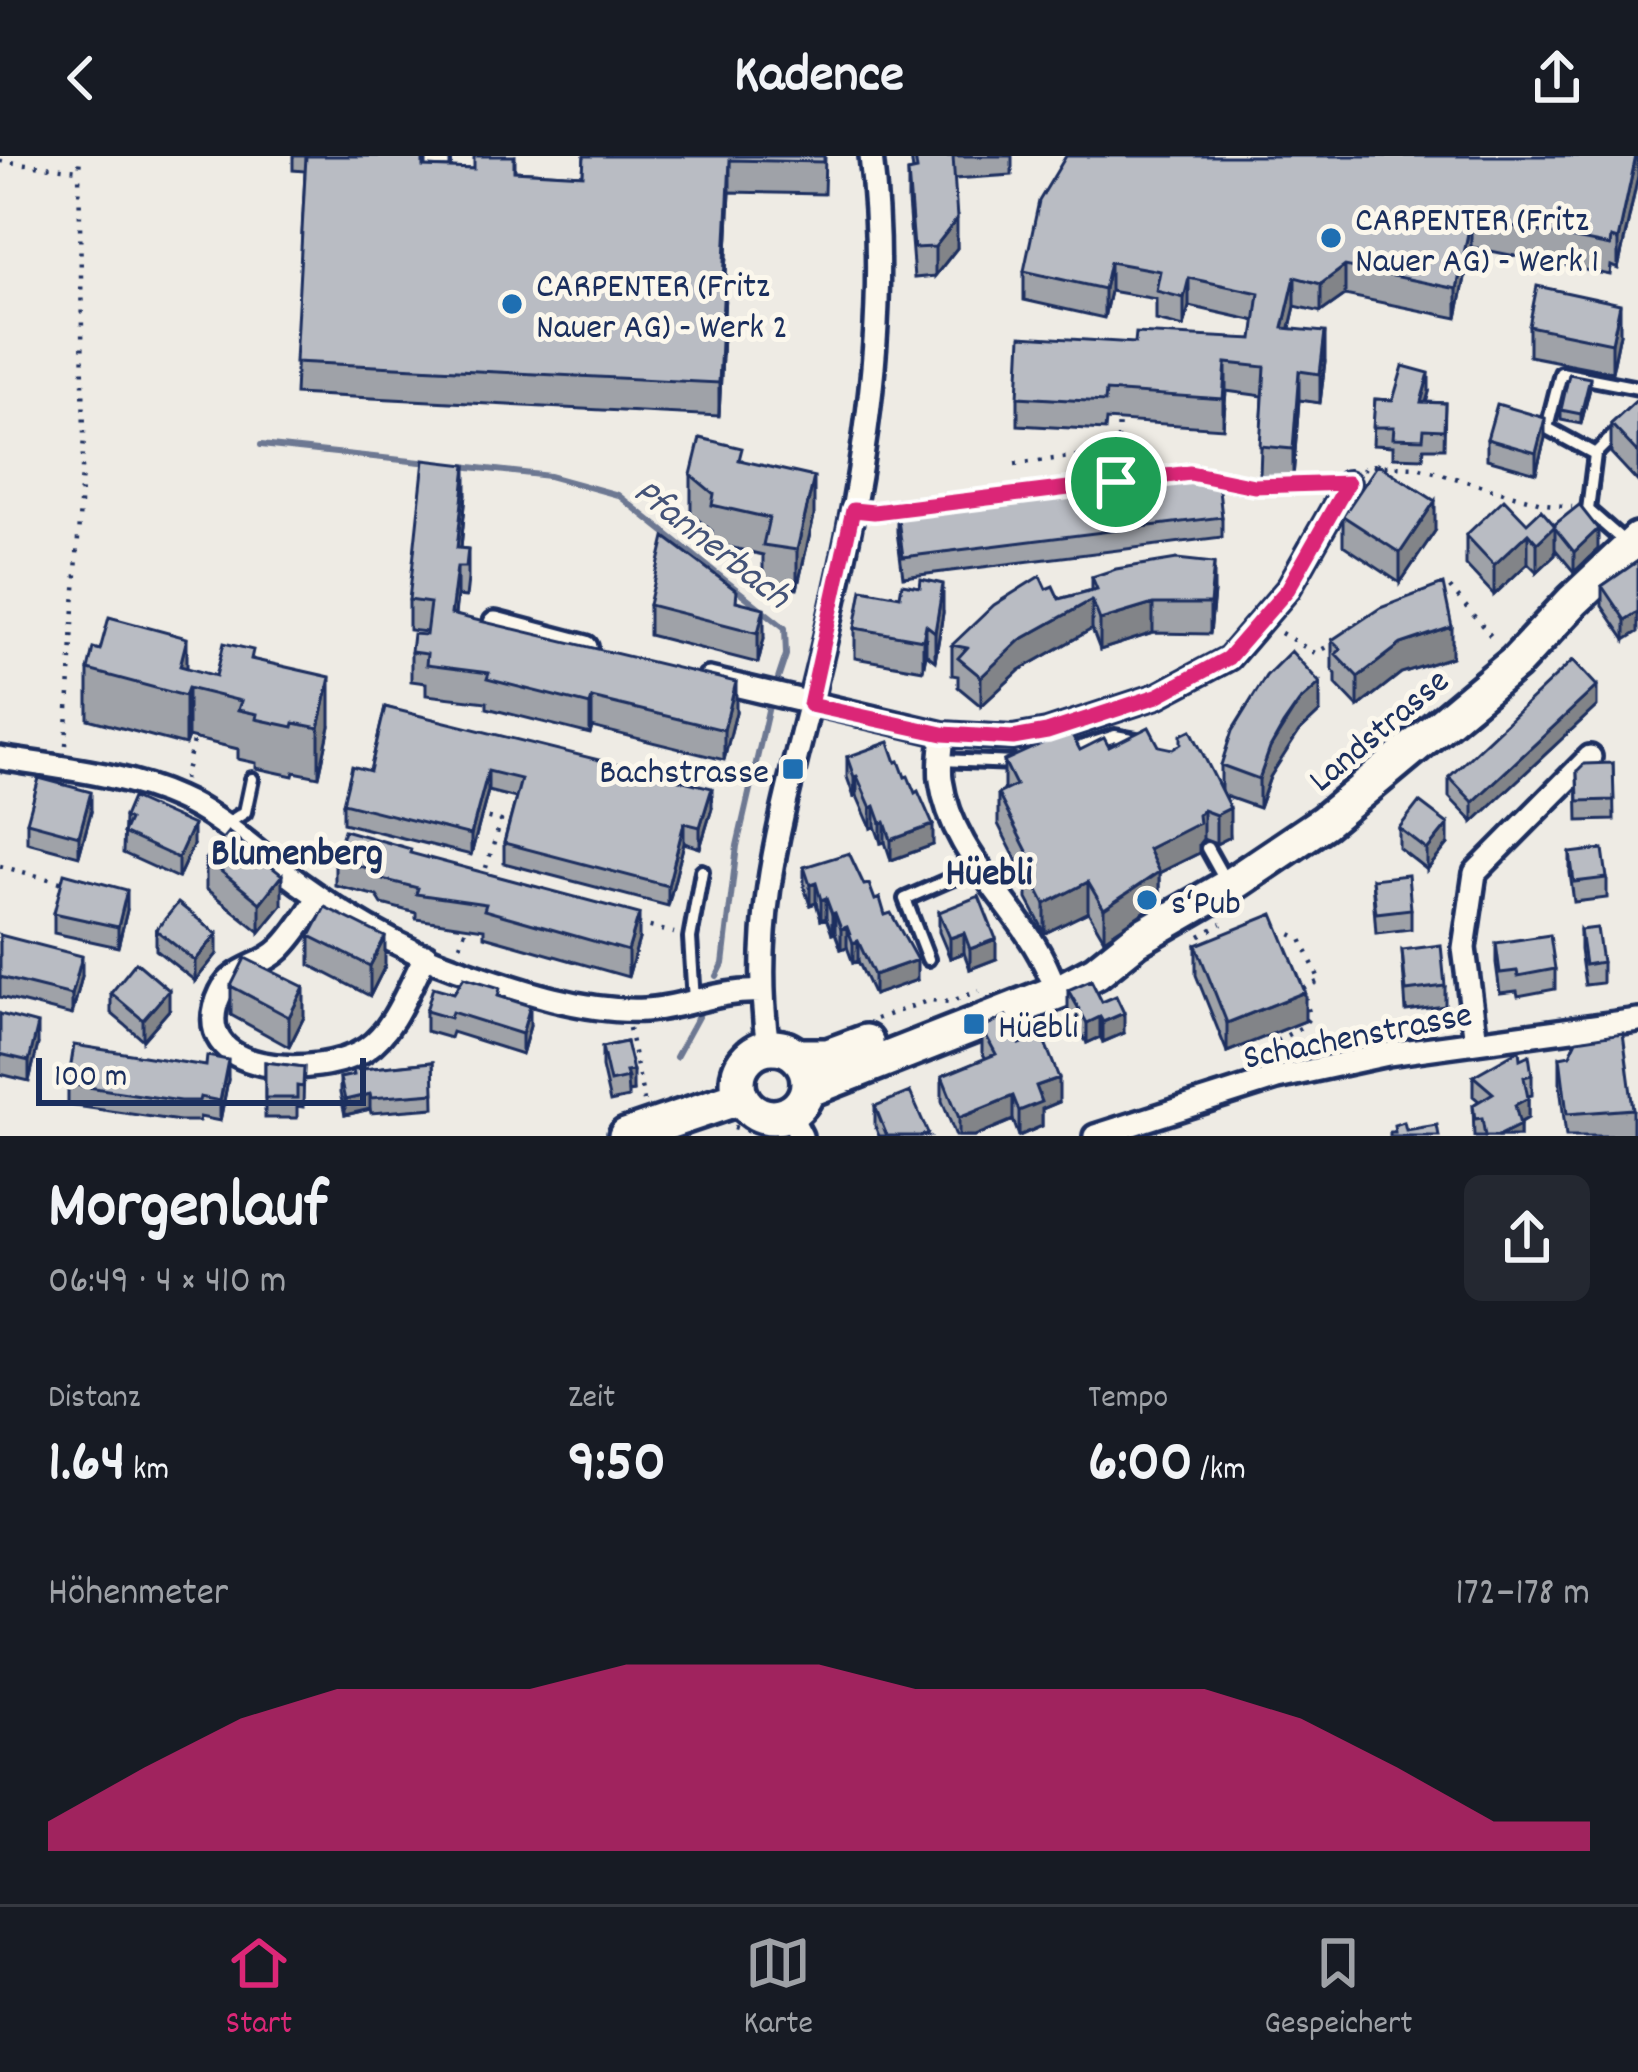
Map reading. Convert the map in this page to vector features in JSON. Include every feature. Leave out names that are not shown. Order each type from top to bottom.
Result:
[{"type":"main road","name":"Landstrasse","points":[[799,1113],[1096,972],[1137,940],[1324,822],[1515,663],[1634,544]]},
{"type":"main road","name":"Landstrasse","points":[[782,1051],[828,1056],[1137,940]]},
{"type":"main road","points":[[758,1050],[782,1051],[808,1074],[799,1113],[767,1116],[741,1097],[738,1076],[758,1050]]},
{"type":"main road","points":[[626,1136],[741,1097]]},
{"type":"street","points":[[782,1051],[761,992],[761,946],[800,702],[853,510],[872,400],[879,250],[871,156]]},
{"type":"street","points":[[676,670],[943,734],[1013,738],[1047,732],[1157,696],[1228,658],[1288,589],[1348,483]]},
{"type":"street","points":[[495,623],[608,652]]},
{"type":"street","points":[[943,734],[941,782],[967,853],[1032,940],[1050,975]]},
{"type":"street","points":[[1476,1042],[1464,948],[1475,873],[1590,757]]},
{"type":"street","points":[[0,758],[137,782],[179,798],[225,825],[319,897],[453,968],[524,990],[625,1010],[736,990],[761,992]]},
{"type":"street","points":[[319,897],[282,949],[239,971],[222,988],[215,1010],[218,1031],[244,1061],[293,1068],[337,1061],[366,1049],[384,1031],[426,955]]},
{"type":"street","name":"Schachenstrasse","points":[[1095,1136],[1277,1078],[1388,1054],[1638,1020]]},
{"type":"lane","points":[[1594,454],[1547,428],[1561,373],[1638,388]]},
{"type":"lane","points":[[1634,544],[1588,509],[1594,454],[1638,411]]},
{"type":"lane","points":[[853,510],[874,512],[1190,473],[1254,486],[1272,484]]},
{"type":"lane","points":[[1058,754],[1115,736],[1160,745]]},
{"type":"lane","points":[[941,760],[999,765],[1038,760]]},
{"type":"lane","points":[[225,825],[244,812],[252,779]]},
{"type":"lane","points":[[1208,848],[1229,886]]},
{"type":"lane","points":[[928,959],[905,898],[978,868]]},
{"type":"lane","points":[[700,999],[690,938],[702,871]]},
{"type":"path","points":[[62,769],[71,692],[84,435],[80,156]]},
{"type":"path","points":[[0,161],[79,170]]},
{"type":"path","points":[[1116,482],[1120,410]]},
{"type":"path","points":[[1015,464],[1118,451]]},
{"type":"path","points":[[1272,484],[1348,483],[1367,465],[1418,467],[1545,504],[1588,509]]},
{"type":"path","points":[[1428,593],[1447,584],[1504,651]]},
{"type":"path","points":[[1260,621],[1315,652],[1334,643]]},
{"type":"path","points":[[179,798],[199,720]]},
{"type":"path","points":[[470,813],[520,822]]},
{"type":"path","points":[[482,880],[501,821]]},
{"type":"path","points":[[0,866],[80,887]]},
{"type":"path","points":[[453,968],[471,913]]},
{"type":"path","points":[[623,920],[690,938]]},
{"type":"path","points":[[1217,928],[1228,939]]},
{"type":"path","points":[[1273,939],[1289,933],[1300,939],[1320,981],[1303,988],[1310,1017],[1302,1028],[1269,1046],[1277,1078]]},
{"type":"path","points":[[867,1022],[930,1000],[949,1002],[994,986]]},
{"type":"path","points":[[625,1010],[644,1101]]},
{"type":"building","name":"CARPENTER (Fritz Nauer AG) - Werk 2","points":[[306,156],[423,156],[423,167],[474,169],[474,156],[514,156],[514,171],[583,175],[584,156],[824,156],[824,162],[730,160],[719,383],[295,362]]},
{"type":"building","points":[[915,156],[953,156],[957,219],[935,247],[914,248],[908,172],[917,170]]},
{"type":"building","name":"CARPENTER (Fritz Nauer AG) - Werk 1","points":[[1066,156],[1636,156],[1618,240],[1611,238],[1610,246],[1471,218],[1457,289],[1345,266],[1321,284],[1295,277],[1283,328],[1325,332],[1320,374],[1299,371],[1293,449],[1260,446],[1265,367],[1226,363],[1223,399],[1106,391],[1105,402],[1018,397],[1021,336],[1135,343],[1136,333],[1253,339],[1259,293],[1189,278],[1184,298],[1156,291],[1160,271],[1110,262],[1104,289],[1024,271],[1039,201]]},
{"type":"building","points":[[1537,286],[1620,304],[1612,343],[1529,326]]},
{"type":"building","points":[[1403,366],[1429,373],[1421,402],[1445,403],[1444,430],[1424,429],[1423,439],[1393,438],[1394,427],[1373,427],[1375,399],[1393,400]]},
{"type":"building","points":[[1569,374],[1590,378],[1581,414],[1561,410]]},
{"type":"building","points":[[1638,399],[1638,453],[1611,424]]},
{"type":"building","points":[[1497,404],[1545,418],[1536,453],[1487,439]]},
{"type":"building","points":[[700,438],[742,448],[739,460],[814,477],[797,550],[763,545],[769,518],[712,505],[714,494],[691,475]]},
{"type":"building","points":[[424,460],[466,465],[457,548],[468,549],[466,567],[457,567],[451,614],[736,682],[724,730],[592,698],[590,705],[487,679],[489,673],[426,665],[427,654],[411,652],[413,634],[426,635],[430,603],[409,600]]},
{"type":"building","points":[[1378,464],[1435,501],[1400,553],[1343,516]]},
{"type":"building","points":[[1217,472],[1222,517],[903,557],[897,512]]},
{"type":"building","points":[[1504,499],[1527,523],[1541,510],[1555,526],[1537,543],[1528,533],[1494,565],[1466,535]]},
{"type":"building","points":[[1579,505],[1598,529],[1574,552],[1554,525]]},
{"type":"building","points":[[665,537],[737,591],[736,601],[764,608],[758,633],[649,605]]},
{"type":"building","points":[[1177,559],[1214,563],[1210,604],[1153,604],[1100,620],[1092,600],[1020,640],[981,677],[958,658],[967,648],[952,645],[994,605],[1040,576],[1046,589],[1053,586],[1059,599],[1097,589],[1092,577]]},
{"type":"building","points":[[1638,561],[1638,612],[1625,620],[1602,586]]},
{"type":"building","points":[[921,579],[943,584],[935,632],[926,625],[923,640],[855,628],[862,589],[900,596],[902,584],[920,587]]},
{"type":"building","points":[[1443,584],[1452,627],[1401,644],[1358,677],[1336,654],[1341,649],[1332,640],[1380,608]]},
{"type":"building","points":[[109,617],[187,638],[180,666],[216,676],[224,643],[253,650],[251,659],[330,677],[319,728],[256,719],[257,714],[238,710],[241,701],[188,688],[185,696],[88,670],[93,648],[100,650]]},
{"type":"building","points":[[1291,651],[1320,683],[1283,725],[1259,779],[1221,765],[1232,731],[1266,676]]},
{"type":"building","points":[[1573,660],[1597,686],[1473,802],[1449,777]]},
{"type":"building","points":[[385,707],[712,788],[700,827],[684,823],[668,886],[504,843],[521,779],[488,771],[471,835],[343,803],[352,766],[370,771]]},
{"type":"building","points":[[1149,727],[1159,746],[1173,749],[1181,744],[1181,735],[1191,730],[1230,808],[1216,815],[1203,810],[1199,823],[1148,849],[1159,872],[1104,909],[1088,882],[1045,904],[1027,869],[1034,865],[998,794],[1016,785],[1004,761],[1070,731],[1080,750],[1104,738],[1109,747]]},
{"type":"building","points":[[889,742],[933,825],[891,840],[847,757]]},
{"type":"building","points":[[1613,763],[1614,800],[1578,801],[1577,771],[1584,764]]},
{"type":"building","points":[[39,778],[91,792],[79,836],[27,822]]},
{"type":"building","points":[[132,798],[193,825],[178,858],[123,833]]},
{"type":"building","points":[[1419,802],[1448,824],[1427,850],[1399,828]]},
{"type":"building","points":[[344,830],[411,849],[410,853],[639,914],[628,951],[484,910],[486,904],[416,894],[418,888],[335,859]]},
{"type":"building","points":[[228,832],[282,875],[260,903],[206,859]]},
{"type":"building","points":[[1603,849],[1607,878],[1574,882],[1570,853]]},
{"type":"building","points":[[849,853],[864,885],[869,884],[875,900],[880,898],[885,915],[891,913],[917,960],[874,975],[858,941],[853,943],[847,927],[841,929],[826,898],[821,900],[816,883],[810,885],[804,867]]},
{"type":"building","points":[[64,873],[127,890],[118,927],[54,913]]},
{"type":"building","points":[[1408,875],[1411,909],[1376,913],[1372,879]]},
{"type":"building","points":[[979,896],[996,939],[970,949],[964,933],[950,938],[939,912]]},
{"type":"building","points":[[178,903],[217,934],[195,961],[156,930]]},
{"type":"building","points":[[325,907],[385,937],[370,966],[310,936]]},
{"type":"building","points":[[1273,914],[1305,992],[1227,1023],[1196,945]]},
{"type":"building","points":[[1597,928],[1602,962],[1585,965],[1580,930]]},
{"type":"building","points":[[0,935],[82,956],[72,995],[0,977]]},
{"type":"building","points":[[1550,935],[1555,969],[1518,976],[1517,971],[1500,973],[1496,943]]},
{"type":"building","points":[[1441,945],[1445,986],[1406,991],[1402,950]]},
{"type":"building","points":[[245,958],[304,987],[289,1017],[231,986]]},
{"type":"building","points":[[136,962],[169,990],[143,1020],[111,993]]},
{"type":"building","points":[[464,977],[500,988],[498,996],[530,1006],[522,1034],[452,1012],[450,1018],[426,1011],[433,987],[454,993]]},
{"type":"building","points":[[1091,980],[1102,1002],[1116,996],[1124,1013],[1087,1023],[1068,990]]},
{"type":"building","points":[[0,1014],[38,1024],[29,1061],[0,1054]]},
{"type":"building","points":[[1006,1016],[1019,1044],[1042,1035],[1059,1078],[1036,1086],[1042,1102],[1019,1111],[1013,1096],[959,1118],[942,1076],[996,1054],[982,1028]]},
{"type":"building","points":[[1623,1033],[1633,1109],[1567,1114],[1560,1057],[1570,1055],[1577,1040]]},
{"type":"building","points":[[626,1042],[633,1071],[626,1072],[628,1078],[610,1082],[602,1047]]},
{"type":"building","points":[[74,1045],[206,1066],[207,1056],[228,1060],[220,1101],[200,1097],[199,1101],[180,1101],[68,1084]]},
{"type":"building","points":[[1519,1050],[1520,1059],[1529,1055],[1532,1075],[1524,1077],[1528,1098],[1515,1105],[1520,1125],[1498,1136],[1485,1136],[1482,1118],[1475,1119],[1473,1105],[1493,1093],[1473,1076]]},
{"type":"building","points":[[265,1062],[304,1067],[297,1098],[265,1098]]},
{"type":"building","points":[[433,1062],[434,1093],[371,1098],[370,1094],[345,1100],[340,1078],[354,1075],[353,1070]]},
{"type":"building","points":[[910,1092],[928,1133],[887,1136],[875,1106]]},
{"type":"building","points":[[1404,1122],[1406,1130],[1437,1125],[1439,1136],[1390,1136],[1394,1125]]},
{"type":"waterway","name":"Pfannerbach","points":[[261,445],[430,463]]},
{"type":"waterway","name":"Pfannerbach","points":[[461,466],[549,476],[618,495],[785,628],[786,655],[769,706],[737,846],[723,964],[717,976]]},
{"type":"waterway","name":"Pfannerbach","points":[[676,1057],[700,1013]]},
{"type":"place","name":"CARPENTER (Fritz Nauer AG) - Werk 1","points":[[1331,238]]},
{"type":"place","name":"CARPENTER (Fritz Nauer AG) - Werk 2","points":[[512,304]]},
{"type":"place","name":"Bachstrasse","points":[[793,769]]},
{"type":"place","name":"s‘Pub","points":[[1147,900]]},
{"type":"place","name":"Hüebli","points":[[974,1024]]},
{"type":"district","name":"Blumenberg","points":[[297,850]]},
{"type":"district","name":"Hüebli","points":[[989,870]]},
{"type":"route","points":[[1190,473],[1254,486],[1348,483],[1288,589],[1228,658],[1157,696],[1047,732],[981,739],[810,705],[853,510],[874,512],[1116,482],[1190,473]]}]
